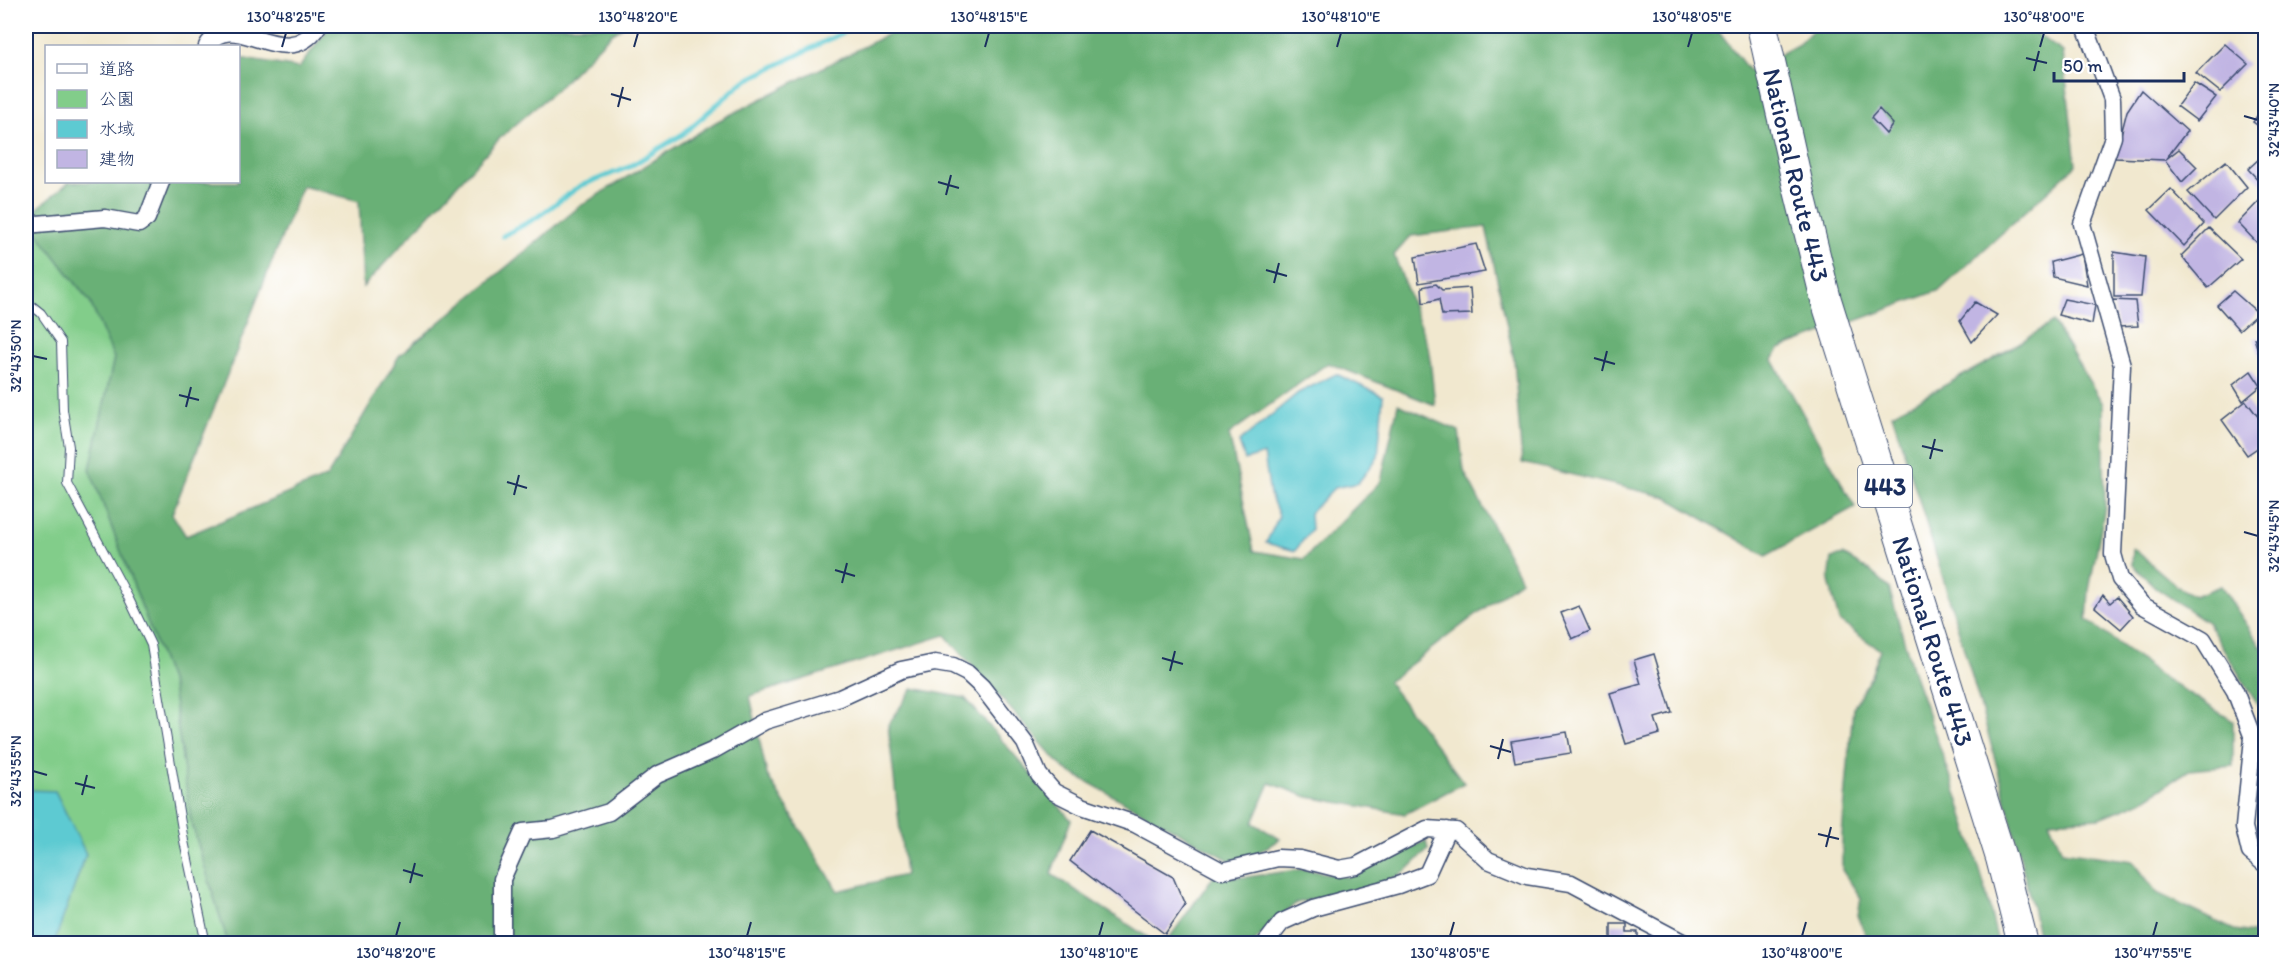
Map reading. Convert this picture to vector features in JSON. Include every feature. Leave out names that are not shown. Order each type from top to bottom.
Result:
[{"type":"highway","name":"National Route 443","points":[[1762,26],[1792,164],[1826,300],[2001,858],[2023,944]]},
{"type":"street","points":[[208,45],[217,36],[234,32],[278,45],[294,46],[314,32],[318,26]]},
{"type":"street","points":[[2085,26],[2112,99],[2113,137],[2082,224],[2122,365],[2113,554],[2120,579],[2142,605],[2203,639],[2235,691],[2253,738],[2244,827],[2250,852],[2265,865]]},
{"type":"street","points":[[26,225],[105,218],[140,224],[147,218],[160,183]]},
{"type":"street","points":[[502,944],[502,879],[523,832],[553,830],[609,812],[657,775],[712,751],[765,721],[849,694],[917,664],[935,663],[953,666],[974,680],[1026,743],[1039,775],[1054,792],[1082,806],[1135,824],[1222,871],[1278,858],[1300,859],[1338,869],[1356,866],[1427,829],[1456,831],[1488,860],[1527,876],[1571,883],[1686,944]]},
{"type":"street","points":[[1265,944],[1282,921],[1312,908],[1398,885],[1427,874],[1447,830]]},
{"type":"lane","points":[[26,301],[41,313],[61,342],[63,410],[69,447],[67,483],[129,598],[151,645],[184,841],[206,944]]},
{"type":"green space","points":[[330,26],[624,26],[611,34],[559,87],[500,138],[363,287],[359,201],[302,186],[172,514],[186,536],[327,477],[399,356],[580,206],[716,122],[904,26],[1715,26],[1749,71],[1799,44],[1817,26],[2024,26],[2063,52],[2076,165],[1940,290],[1779,349],[1773,360],[1855,507],[1766,556],[1666,497],[1522,463],[1514,359],[1486,227],[1411,236],[1394,255],[1429,349],[1435,405],[1328,363],[1229,434],[1254,551],[1304,559],[1381,481],[1398,404],[1459,431],[1464,471],[1521,580],[1388,682],[1464,783],[1405,814],[1308,797],[1270,783],[1253,823],[1280,839],[1238,865],[1064,769],[945,635],[750,696],[767,775],[838,891],[905,875],[888,725],[913,688],[965,698],[1071,820],[1051,874],[1158,944],[228,943],[191,821],[172,686],[90,470],[114,358],[90,302],[26,218],[68,183],[240,183],[240,58],[299,68]]},
{"type":"green space","points":[[26,218],[90,302],[114,358],[90,470],[172,686],[191,821],[228,943],[26,943]]},
{"type":"green space","points":[[2053,322],[2103,404],[2105,507],[2089,590],[2087,620],[2164,678],[2233,721],[2233,766],[2189,770],[2142,801],[2100,818],[2049,821],[2062,851],[2133,861],[2157,893],[2234,930],[2265,935],[2265,943],[2040,943],[1991,743],[1892,414],[1995,358]]},
{"type":"green space","points":[[2133,548],[2178,587],[2194,596],[2221,586],[2265,652],[2265,717],[2208,623],[2156,588],[2132,564]]},
{"type":"green space","points":[[1843,555],[1870,571],[1889,588],[1914,675],[1958,798],[1984,884],[1998,943],[1883,943],[1866,936],[1858,915],[1861,898],[1842,870],[1842,835],[1853,708],[1871,676],[1880,650],[1839,621],[1829,581],[1832,558]]},
{"type":"green space","points":[[1426,841],[1428,850],[1405,872],[1379,886],[1296,903],[1253,943],[1165,944],[1213,877],[1247,877],[1303,869],[1347,877]]},
{"type":"water","points":[[1336,374],[1383,396],[1378,457],[1358,483],[1334,488],[1310,513],[1311,530],[1295,551],[1266,543],[1279,516],[1270,494],[1264,454],[1245,460],[1239,442],[1298,393]]},
{"type":"water","points":[[26,790],[55,791],[86,854],[54,943],[26,943]]},
{"type":"building","points":[[2225,44],[2248,64],[2220,92],[2196,73]]},
{"type":"building","points":[[2194,83],[2216,97],[2197,121],[2177,106]]},
{"type":"building","points":[[2141,90],[2187,131],[2165,160],[2115,158],[2127,111]]},
{"type":"building","points":[[2266,102],[2266,131],[2253,122]]},
{"type":"building","points":[[1879,109],[1893,124],[1886,134],[1871,118]]},
{"type":"building","points":[[2179,149],[2197,167],[2182,182],[2165,160]]},
{"type":"building","points":[[2260,158],[2266,163],[2266,188],[2248,169]]},
{"type":"building","points":[[2226,161],[2247,187],[2214,220],[2188,192]]},
{"type":"building","points":[[2171,189],[2204,224],[2184,246],[2149,210]]},
{"type":"building","points":[[2261,199],[2266,203],[2266,240],[2260,246],[2238,223]]},
{"type":"building","points":[[2209,228],[2241,259],[2208,288],[2181,256]]},
{"type":"building","points":[[1476,244],[1485,272],[1419,283],[1415,257]]},
{"type":"building","points":[[2114,252],[2145,257],[2141,297],[2114,297]]},
{"type":"building","points":[[2082,254],[2087,285],[2053,277],[2051,262]]},
{"type":"building","points":[[1436,284],[1442,290],[1470,288],[1472,314],[1442,315],[1439,299],[1423,303],[1422,287]]},
{"type":"building","points":[[2233,291],[2258,313],[2239,330],[2217,305]]},
{"type":"building","points":[[2064,299],[2095,305],[2092,324],[2058,315]]},
{"type":"building","points":[[2112,300],[2135,301],[2138,326],[2118,327]]},
{"type":"building","points":[[1975,302],[1997,315],[1972,342],[1960,321]]},
{"type":"building","points":[[2254,338],[2266,338],[2266,372],[2265,372]]},
{"type":"building","points":[[2251,371],[2261,386],[2243,401],[2233,385]]},
{"type":"building","points":[[2246,401],[2263,423],[2266,422],[2266,442],[2247,455],[2222,420]]},
{"type":"building","points":[[2103,595],[2110,603],[2117,597],[2133,616],[2121,629],[2095,607]]},
{"type":"building","points":[[1579,606],[1590,631],[1572,639],[1561,613]]},
{"type":"building","points":[[1654,654],[1672,713],[1655,718],[1660,734],[1626,744],[1610,693],[1641,684],[1634,660]]},
{"type":"building","points":[[1567,732],[1571,753],[1515,762],[1511,741]]},
{"type":"building","points":[[1090,830],[1173,877],[1185,905],[1165,934],[1070,861]]},
{"type":"building","points":[[1611,924],[1627,924],[1627,932],[1638,932],[1638,941],[1611,941]]},
{"type":"waterway","points":[[503,236],[536,218],[580,186],[629,167],[683,134],[743,82],[856,26]]}]
